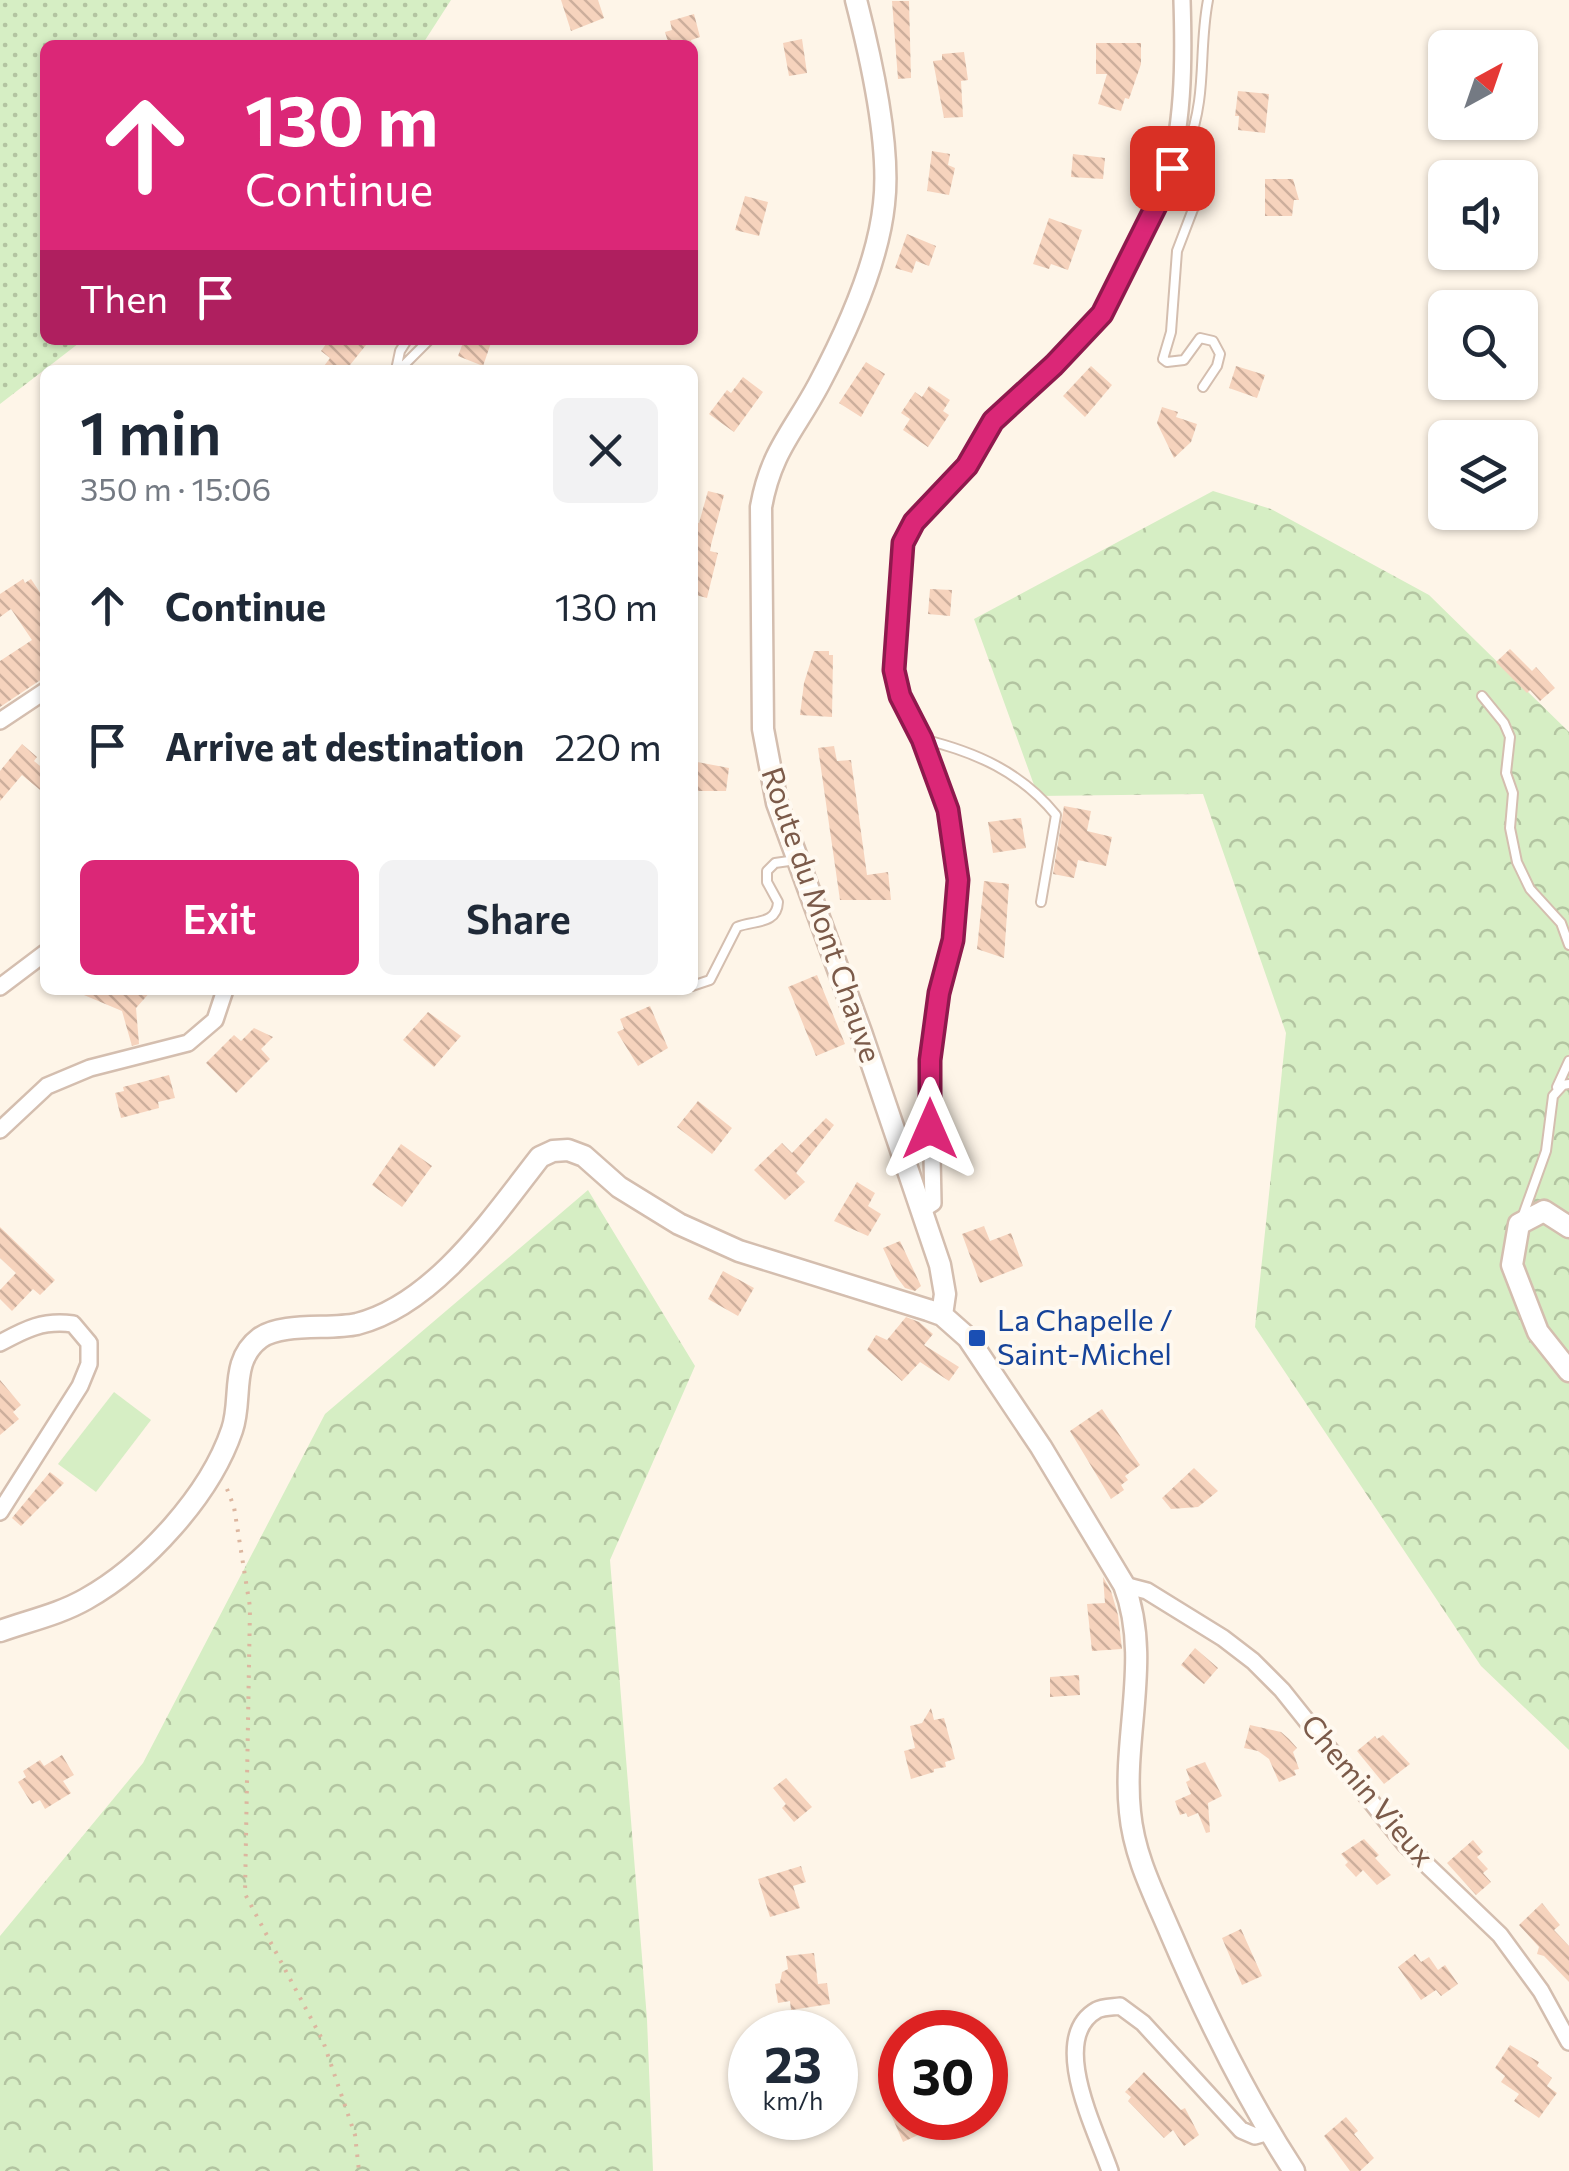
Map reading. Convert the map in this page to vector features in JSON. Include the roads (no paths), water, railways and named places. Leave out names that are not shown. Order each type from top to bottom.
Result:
[{"type":"street","name":"Route du Mont Chauve","points":[[856,0],[885,159],[884,206],[859,303],[818,386],[775,456],[761,507],[763,728],[776,802],[922,1210],[946,1294],[942,1315]]},
{"type":"street","points":[[922,1210],[933,1202],[930,1060],[939,993],[953,940],[958,880],[948,810],[922,739],[900,696],[894,670],[903,543],[914,522],[967,466],[993,421],[1102,314],[1164,190],[1173,161],[1181,110],[1182,0]]},
{"type":"street","points":[[0,722],[40,694]]},
{"type":"street","points":[[0,987],[40,956]]},
{"type":"street","points":[[0,1130],[47,1086],[90,1068],[188,1043],[214,1020],[223,995]]},
{"type":"street","points":[[0,1632],[82,1602],[132,1568],[191,1504],[217,1467],[234,1426],[243,1358],[262,1337],[275,1331],[353,1325],[380,1317],[444,1270],[540,1157],[568,1150],[584,1156],[619,1188],[680,1224],[739,1251],[942,1315],[968,1338],[1041,1447],[1124,1585],[1132,1606],[1136,1646],[1128,1770],[1130,1814],[1139,1860],[1196,1993],[1268,2132],[1294,2171]]},
{"type":"street","points":[[1569,1227],[1544,1211],[1519,1224],[1512,1265],[1538,1332],[1569,1371]]},
{"type":"street","points":[[0,1343],[30,1326],[50,1321],[73,1324],[89,1343],[89,1364],[80,1386],[0,1512]]},
{"type":"street","name":"Chemin Vieux","points":[[1124,1585],[1146,1591],[1223,1638],[1282,1690],[1406,1844],[1500,1935],[1541,1991],[1569,2042]]},
{"type":"street","points":[[1110,2171],[1076,2076],[1073,2054],[1079,2030],[1096,2010],[1120,2006],[1143,2023],[1241,2130],[1255,2136],[1268,2132]]},
{"type":"lane","points":[[1203,387],[1220,354],[1214,340],[1200,338],[1184,360],[1163,359],[1171,332],[1177,251],[1202,183],[1173,161],[1187,148],[1194,130],[1204,74],[1208,0]]},
{"type":"lane","points":[[403,365],[424,345]]},
{"type":"lane","points":[[1482,696],[1510,737],[1506,773],[1513,793],[1510,828],[1517,862],[1530,889],[1561,924],[1569,945]]},
{"type":"lane","points":[[922,739],[959,748],[1004,769],[1036,791],[1056,816],[1042,902]]},
{"type":"lane","points":[[698,984],[710,980],[737,928],[774,916],[777,896],[767,882],[766,871],[776,864],[798,860]]},
{"type":"lane","points":[[1519,1224],[1539,1178],[1553,1096],[1569,1062]]},
{"type":"lane","points":[[1553,1096],[1569,1084]]},
{"type":"place","name":"La Chapelle / Saint-Michel","points":[[977,1338]]}]
